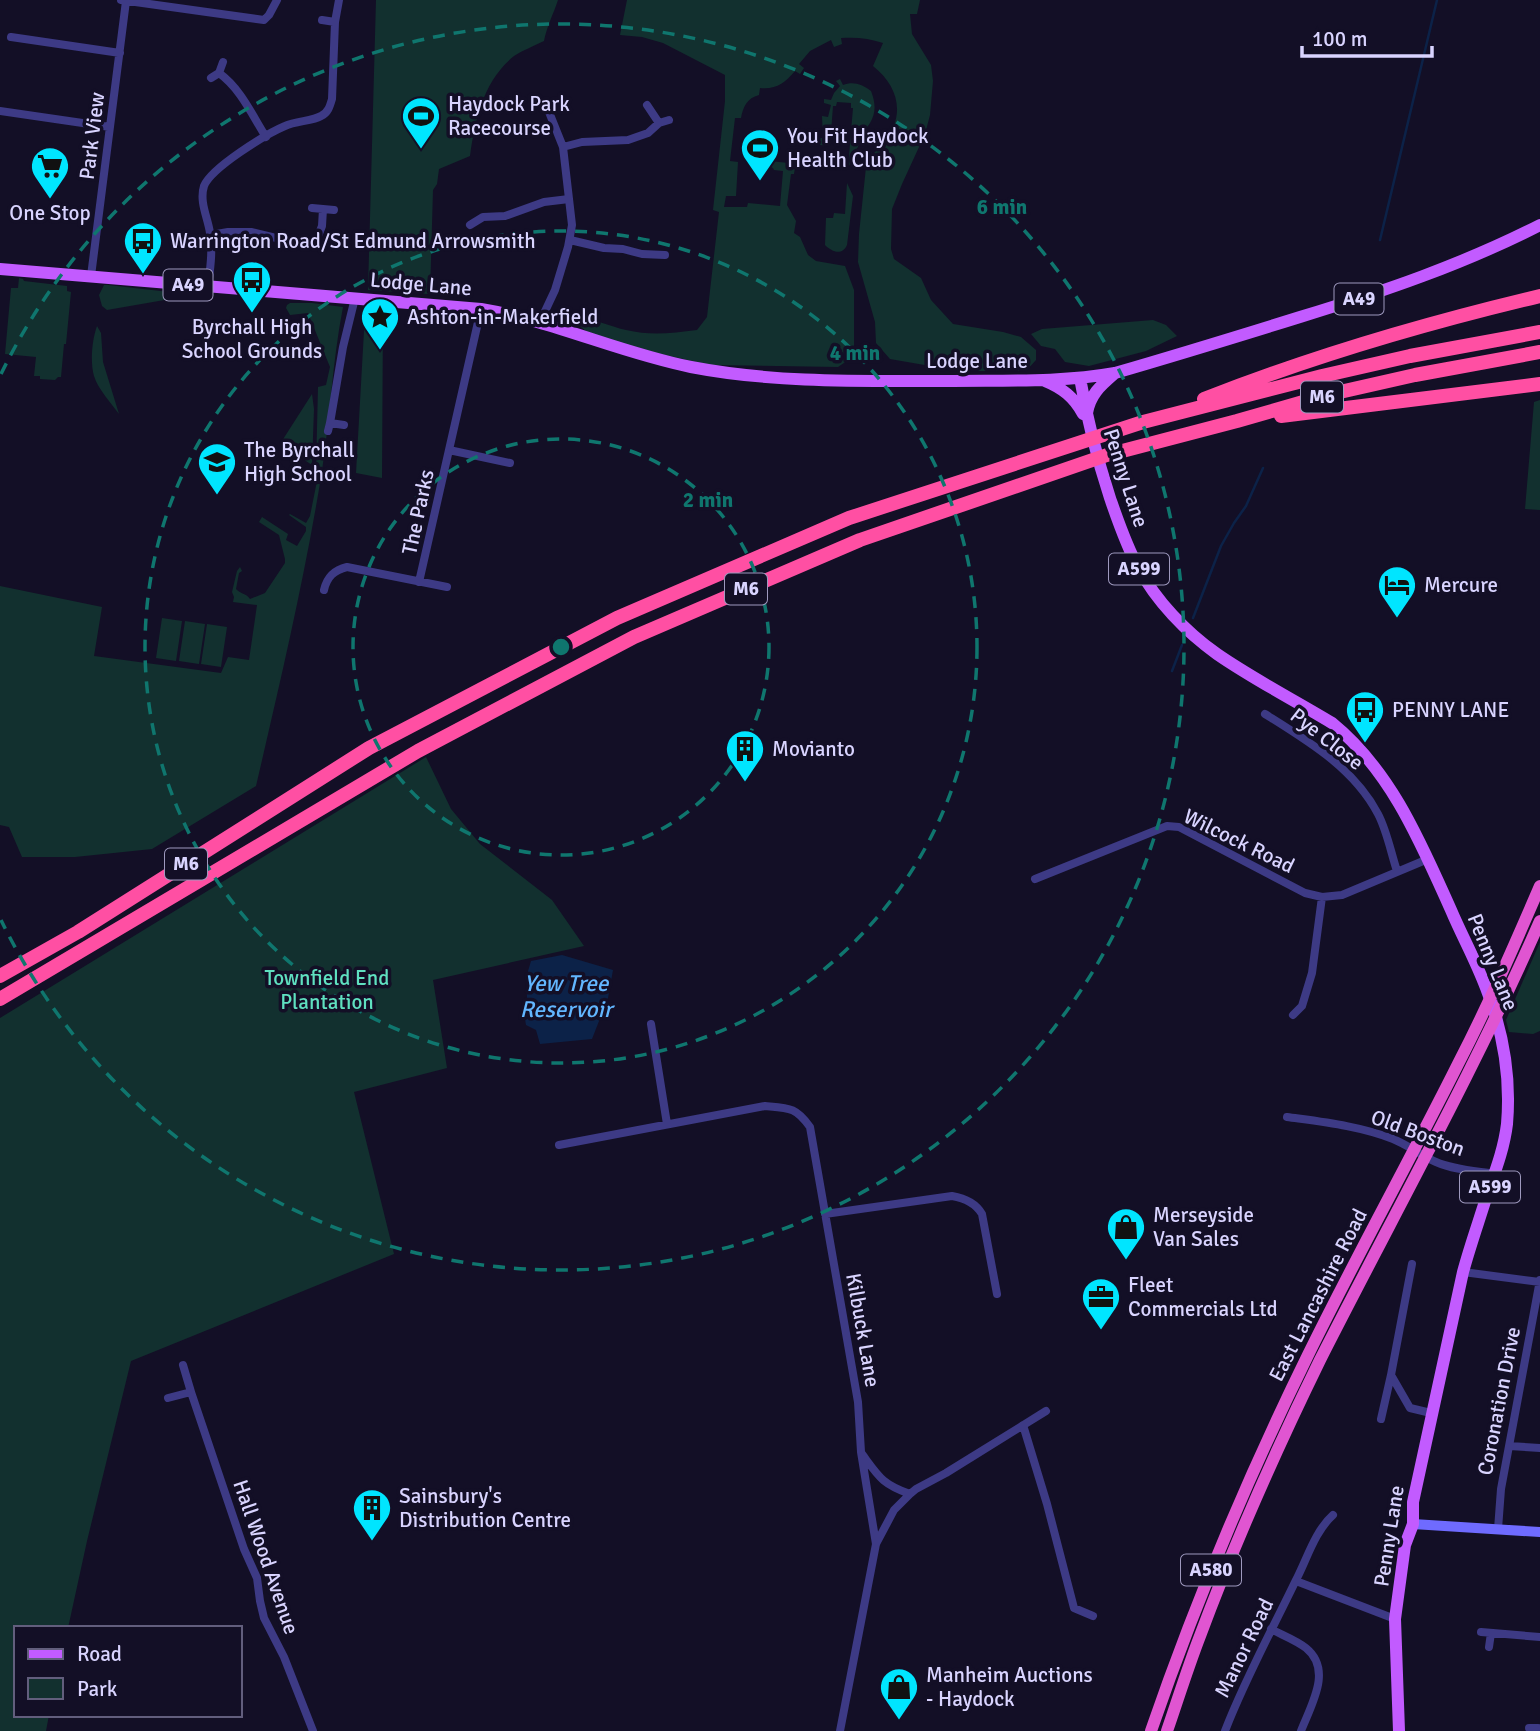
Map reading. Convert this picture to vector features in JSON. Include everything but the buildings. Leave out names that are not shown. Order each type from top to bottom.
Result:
[{"type":"highway","points":[[1143,422],[1253,379],[1435,322],[1540,296]]},
{"type":"highway","name":"M6","points":[[0,976],[78,932],[369,748],[617,618],[849,518],[1143,422],[1385,361],[1540,332]]},
{"type":"highway","name":"M6","points":[[0,999],[418,751],[634,637],[860,540],[1107,455],[1331,394],[1540,352]]},
{"type":"highway","points":[[1237,421],[1540,384]]},
{"type":"highway","name":"East Lancashire Road","points":[[1167,1731],[1229,1561],[1298,1406],[1420,1153],[1540,886]]},
{"type":"highway","name":"East Lancashire Road","points":[[1151,1731],[1211,1570],[1280,1412],[1332,1307],[1490,1030],[1540,921]]},
{"type":"main road","name":"Lodge Lane","points":[[355,299],[481,309],[510,314],[690,367],[752,376],[863,381],[1043,381],[1115,373],[1364,297],[1456,263],[1540,225]]},
{"type":"main road","name":"A49","points":[[0,269],[355,299]]},
{"type":"main road","points":[[1087,420],[1091,398],[1115,373]]},
{"type":"main road","name":"Penny Lane","points":[[1080,378],[1087,420],[1121,531],[1139,569],[1158,598],[1184,626],[1216,653],[1332,723],[1357,746],[1390,788],[1428,859],[1486,988],[1502,1037],[1507,1068],[1507,1122],[1501,1154],[1463,1272],[1413,1502],[1413,1524],[1405,1545],[1395,1619],[1399,1731]]},
{"type":"main road","name":"A599","points":[[1043,381],[1067,393],[1087,420]]},
{"type":"main road","points":[[1413,1524],[1540,1532]]},
{"type":"street","points":[[124,0],[264,20],[277,0]]},
{"type":"street","name":"Park View","points":[[91,276],[120,52],[124,0]]},
{"type":"street","points":[[208,287],[211,235],[202,193],[205,183],[219,167],[265,137],[285,126],[322,116],[329,109],[332,99],[335,22],[340,0]]},
{"type":"street","points":[[322,20],[335,22]]},
{"type":"street","points":[[11,37],[120,52]]},
{"type":"street","points":[[223,62],[215,76],[229,80],[265,137]]},
{"type":"street","points":[[540,322],[555,290],[572,225],[563,147],[545,102]]},
{"type":"street","points":[[647,105],[659,123]]},
{"type":"street","points":[[0,111],[110,127]]},
{"type":"street","points":[[563,147],[582,142],[628,140],[648,133],[659,123],[669,120]]},
{"type":"street","points":[[470,225],[483,217],[505,216],[544,202],[569,199]]},
{"type":"street","points":[[312,208],[334,210]]},
{"type":"street","points":[[211,235],[251,232],[305,245],[317,239],[322,226],[323,209]]},
{"type":"street","points":[[570,240],[604,248],[665,255]]},
{"type":"street","points":[[344,425],[329,427],[342,347],[355,299]]},
{"type":"street","name":"The Parks","points":[[419,582],[481,309]]},
{"type":"street","name":"The Parks","points":[[449,450],[510,464]]},
{"type":"street","name":"The Parks","points":[[324,590],[335,571],[347,567],[447,587]]},
{"type":"street","points":[[1275,720],[1280,711]]},
{"type":"street","name":"Pye Close","points":[[1265,714],[1326,755],[1352,777],[1379,816],[1397,871]]},
{"type":"street","name":"Wilcock Road","points":[[1035,879],[1167,826],[1179,827],[1305,893],[1322,897]]},
{"type":"street","points":[[1293,1015],[1301,1006],[1312,973],[1322,897],[1342,895],[1428,859]]},
{"type":"street","points":[[650,1024],[667,1124]]},
{"type":"street","name":"Kilbuck Lane","points":[[559,1145],[765,1106],[789,1108],[801,1114],[810,1127],[858,1402],[861,1452],[876,1544]]},
{"type":"street","name":"Old Boston","points":[[1287,1117],[1329,1122],[1376,1134],[1395,1140],[1436,1162],[1494,1174]]},
{"type":"street","points":[[825,1214],[952,1196],[974,1203],[982,1214],[997,1294]]},
{"type":"street","points":[[1381,1419],[1412,1265]]},
{"type":"street","points":[[1463,1272],[1540,1282]]},
{"type":"street","name":"Coronation Drive","points":[[1498,1530],[1501,1489],[1540,1282]]},
{"type":"street","name":"Hall Wood Avenue","points":[[183,1365],[244,1549],[257,1578],[264,1618],[284,1657],[313,1731]]},
{"type":"street","points":[[1391,1375],[1409,1408],[1431,1413]]},
{"type":"street","points":[[168,1398],[191,1392]]},
{"type":"street","name":"Kilbuck Lane","points":[[840,1731],[876,1544],[894,1510],[909,1494],[1046,1411]]},
{"type":"street","points":[[1023,1424],[1074,1608],[1093,1616]]},
{"type":"street","points":[[1509,1446],[1540,1448]]},
{"type":"street","points":[[861,1452],[880,1479],[892,1488],[909,1494]]},
{"type":"street","name":"Manor Road","points":[[1225,1731],[1250,1670],[1323,1524],[1333,1515]]},
{"type":"street","name":"Manor Road","points":[[1296,1581],[1395,1619]]},
{"type":"street","points":[[1271,1629],[1305,1647],[1316,1658],[1320,1673],[1317,1688],[1301,1731]]},
{"type":"street","points":[[1489,1647],[1486,1632],[1540,1637]]},
{"type":"green space","name":"Haydock Park Racecourse","points":[[376,0],[558,0],[544,41],[514,56],[503,66],[488,89],[478,115],[470,156],[439,169],[437,184],[433,190],[430,294],[368,290]]},
{"type":"green space","points":[[627,0],[920,0],[917,14],[910,14],[912,34],[931,65],[933,81],[930,115],[925,134],[892,209],[891,249],[894,259],[921,278],[931,300],[953,324],[1021,337],[1036,350],[1036,360],[1026,371],[959,371],[890,359],[876,343],[875,322],[858,262],[859,234],[868,148],[873,154],[884,143],[892,131],[897,111],[893,91],[873,66],[883,43],[857,38],[841,38],[842,44],[834,47],[831,40],[810,51],[799,64],[804,68],[800,74],[795,71],[779,85],[760,88],[759,95],[746,104],[741,118],[735,118],[730,161],[738,162],[736,196],[726,196],[724,207],[747,207],[748,203],[780,206],[783,171],[774,170],[769,166],[769,161],[799,164],[799,167],[795,167],[794,174],[791,174],[787,205],[796,221],[794,233],[800,237],[808,255],[816,261],[845,266],[854,290],[854,356],[838,367],[711,365],[591,335],[576,323],[578,318],[635,332],[662,333],[697,330],[707,317],[719,212],[713,210],[725,101],[725,75],[663,43],[620,35]]},
{"type":"green space","points":[[840,79],[843,85],[857,84],[871,91],[874,105],[873,116],[858,137],[861,140],[848,168],[853,108],[851,103],[837,102],[836,106],[833,106],[830,146],[800,143],[800,130],[803,130],[803,138],[823,138],[822,116],[828,117],[831,105],[824,103],[824,99],[831,100],[840,86],[836,81]]},
{"type":"green space","points":[[847,183],[853,196],[847,245],[837,252],[825,245],[826,218],[833,218],[834,213],[845,214]]},
{"type":"green space","points":[[19,278],[24,281],[67,286],[67,291],[71,292],[61,377],[55,380],[34,376],[36,357],[5,354],[11,288],[18,288]]},
{"type":"green space","points":[[104,285],[178,293],[176,298],[107,310],[102,306],[99,295]]},
{"type":"green space","points":[[290,303],[343,307],[314,516],[256,786],[152,849],[75,857],[22,857],[9,827],[0,825],[0,586],[102,607],[94,656],[221,673],[228,657],[249,660],[257,605],[233,602],[232,592],[237,571],[240,567],[242,571],[239,573],[236,589],[238,591],[250,599],[265,593],[285,559],[279,535],[259,522],[262,517],[288,534],[286,540],[297,546],[306,527],[289,515],[306,523],[310,516],[319,471],[316,469],[318,387],[326,385],[330,367],[308,313],[290,315],[286,308]]},
{"type":"green space","points":[[383,312],[382,478],[356,473],[365,313]]},
{"type":"green space","points":[[1153,320],[1166,325],[1177,336],[1146,351],[1089,366],[1065,362],[1055,349],[1041,346],[1031,334],[1042,329]]},
{"type":"green space","points":[[97,326],[101,333],[103,362],[119,414],[94,376],[92,351]]},
{"type":"green space","points":[[312,394],[312,465],[297,455],[298,451],[292,447],[290,451],[280,444]]},
{"type":"green space","points":[[1540,400],[1540,510],[1525,509],[1534,402]]},
{"type":"green space","points":[[162,618],[182,621],[176,661],[156,658]]},
{"type":"green space","points":[[185,621],[205,624],[199,664],[179,661]]},
{"type":"green space","points":[[207,624],[227,627],[221,667],[201,664]]},
{"type":"green space","name":"Townfield End Plantation","points":[[426,757],[451,809],[480,844],[552,900],[584,946],[433,980],[447,1068],[354,1092],[394,1254],[131,1361],[68,1626],[14,1626],[14,1717],[49,1717],[46,1731],[0,1731],[0,1018]]},
{"type":"green space","points":[[1540,942],[1540,1031],[1533,1034],[1509,1032],[1506,1020]]},
{"type":"water","name":"Yew Tree Reservoir","points":[[562,955],[613,970],[608,998],[592,1039],[540,1044],[536,1030],[526,1025],[526,978],[531,961]]},
{"type":"waterway","points":[[1380,240],[1437,0]]},
{"type":"waterway","points":[[1193,618],[1221,546],[1246,506],[1263,468]]},
{"type":"waterway","points":[[1172,671],[1182,645]]},
{"type":"place","name":"Haydock Park Racecourse","points":[[421,150]]},
{"type":"place","name":"You Fit Haydock Health Club","points":[[760,182]]},
{"type":"place","name":"One Stop","points":[[50,200]]},
{"type":"place","name":"Warrington Road/St Edmund Arrowsmith","points":[[143,275]]},
{"type":"place","name":"Byrchall High School Grounds","points":[[252,314]]},
{"type":"place","name":"Ashton-in-Makerfield","points":[[380,351]]},
{"type":"place","name":"The Byrchall High School","points":[[217,496]]},
{"type":"place","name":"Mercure","points":[[1397,619]]},
{"type":"place","name":"PENNY LANE","points":[[1365,744]]},
{"type":"place","name":"Movianto","points":[[745,783]]},
{"type":"place","name":"Merseyside Van Sales","points":[[1126,1261]]},
{"type":"place","name":"Fleet Commercials Ltd","points":[[1101,1331]]},
{"type":"place","name":"Sainsbury's Distribution Centre","points":[[372,1542]]},
{"type":"place","name":"Manheim Auctions - Haydock","points":[[899,1721]]}]
